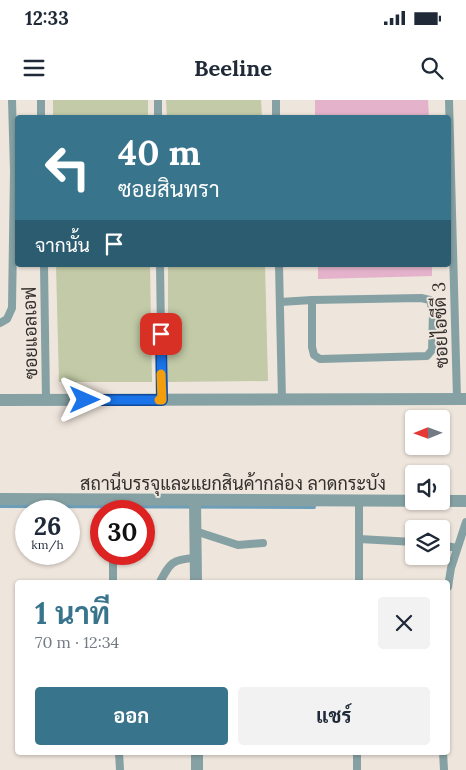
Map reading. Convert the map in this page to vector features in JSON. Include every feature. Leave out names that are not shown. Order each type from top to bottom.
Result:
[{"type":"street","points":[[0,400],[462,399]]},
{"type":"street","name":"สถานีบรรจุและแยกสินค้ากล่อง ลาดกระบัง","points":[[0,499],[90,505]]},
{"type":"street","points":[[195,501],[196,580]]},
{"type":"street","name":"สถานีบรรจุและแยกสินค้ากล่อง ลาดกระบัง","points":[[155,503],[195,501],[466,502]]},
{"type":"street","points":[[197,755],[197,770]]},
{"type":"lane","points":[[0,324],[7,319],[12,308],[14,171],[12,100]]},
{"type":"lane","points":[[41,100],[41,115]]},
{"type":"lane","points":[[158,100],[158,115]]},
{"type":"lane","points":[[276,100],[276,115]]},
{"type":"lane","name":"ซอยไอซีดี 3","points":[[449,100],[450,115]]},
{"type":"lane","name":"ซอยไอซีดี 3","points":[[451,146],[462,399]]},
{"type":"lane","name":"ซอยแอลเอฟ","points":[[44,267],[46,400]]},
{"type":"lane","points":[[160,267],[162,400]]},
{"type":"lane","points":[[279,267],[282,400]]},
{"type":"lane","points":[[280,302],[312,300],[421,298],[430,300],[432,312],[432,350],[427,356],[420,357],[320,359],[314,355],[312,347],[312,300]]},
{"type":"lane","points":[[359,502],[359,580]]},
{"type":"lane","points":[[449,580],[466,522]]},
{"type":"lane","points":[[195,531],[238,545],[263,543]]},
{"type":"lane","points":[[359,539],[405,542]]},
{"type":"lane","points":[[450,547],[457,548]]},
{"type":"lane","points":[[161,580],[166,569],[172,563],[186,558],[195,558]]},
{"type":"lane","points":[[113,565],[113,580]]},
{"type":"lane","points":[[119,755],[120,770]]},
{"type":"lane","points":[[357,770],[358,755]]},
{"type":"lane","points":[[443,755],[444,770]]},
{"type":"green space","points":[[53,100],[148,100],[148,115],[53,115]]},
{"type":"green space","points":[[166,100],[261,100],[262,115],[167,115]]},
{"type":"green space","points":[[56,267],[150,267],[152,382],[59,382]]},
{"type":"green space","points":[[168,267],[265,267],[268,381],[168,382]]},
{"type":"building","points":[[315,100],[428,100],[429,115],[315,115]]},
{"type":"building","points":[[318,267],[432,267],[432,276],[318,279]]},
{"type":"waterway","points":[[0,506],[314,507]]},
{"type":"slow traffic","points":[[159,400],[162,400],[161,374]]},
{"type":"route","points":[[85,400],[162,400],[161,334]]}]
